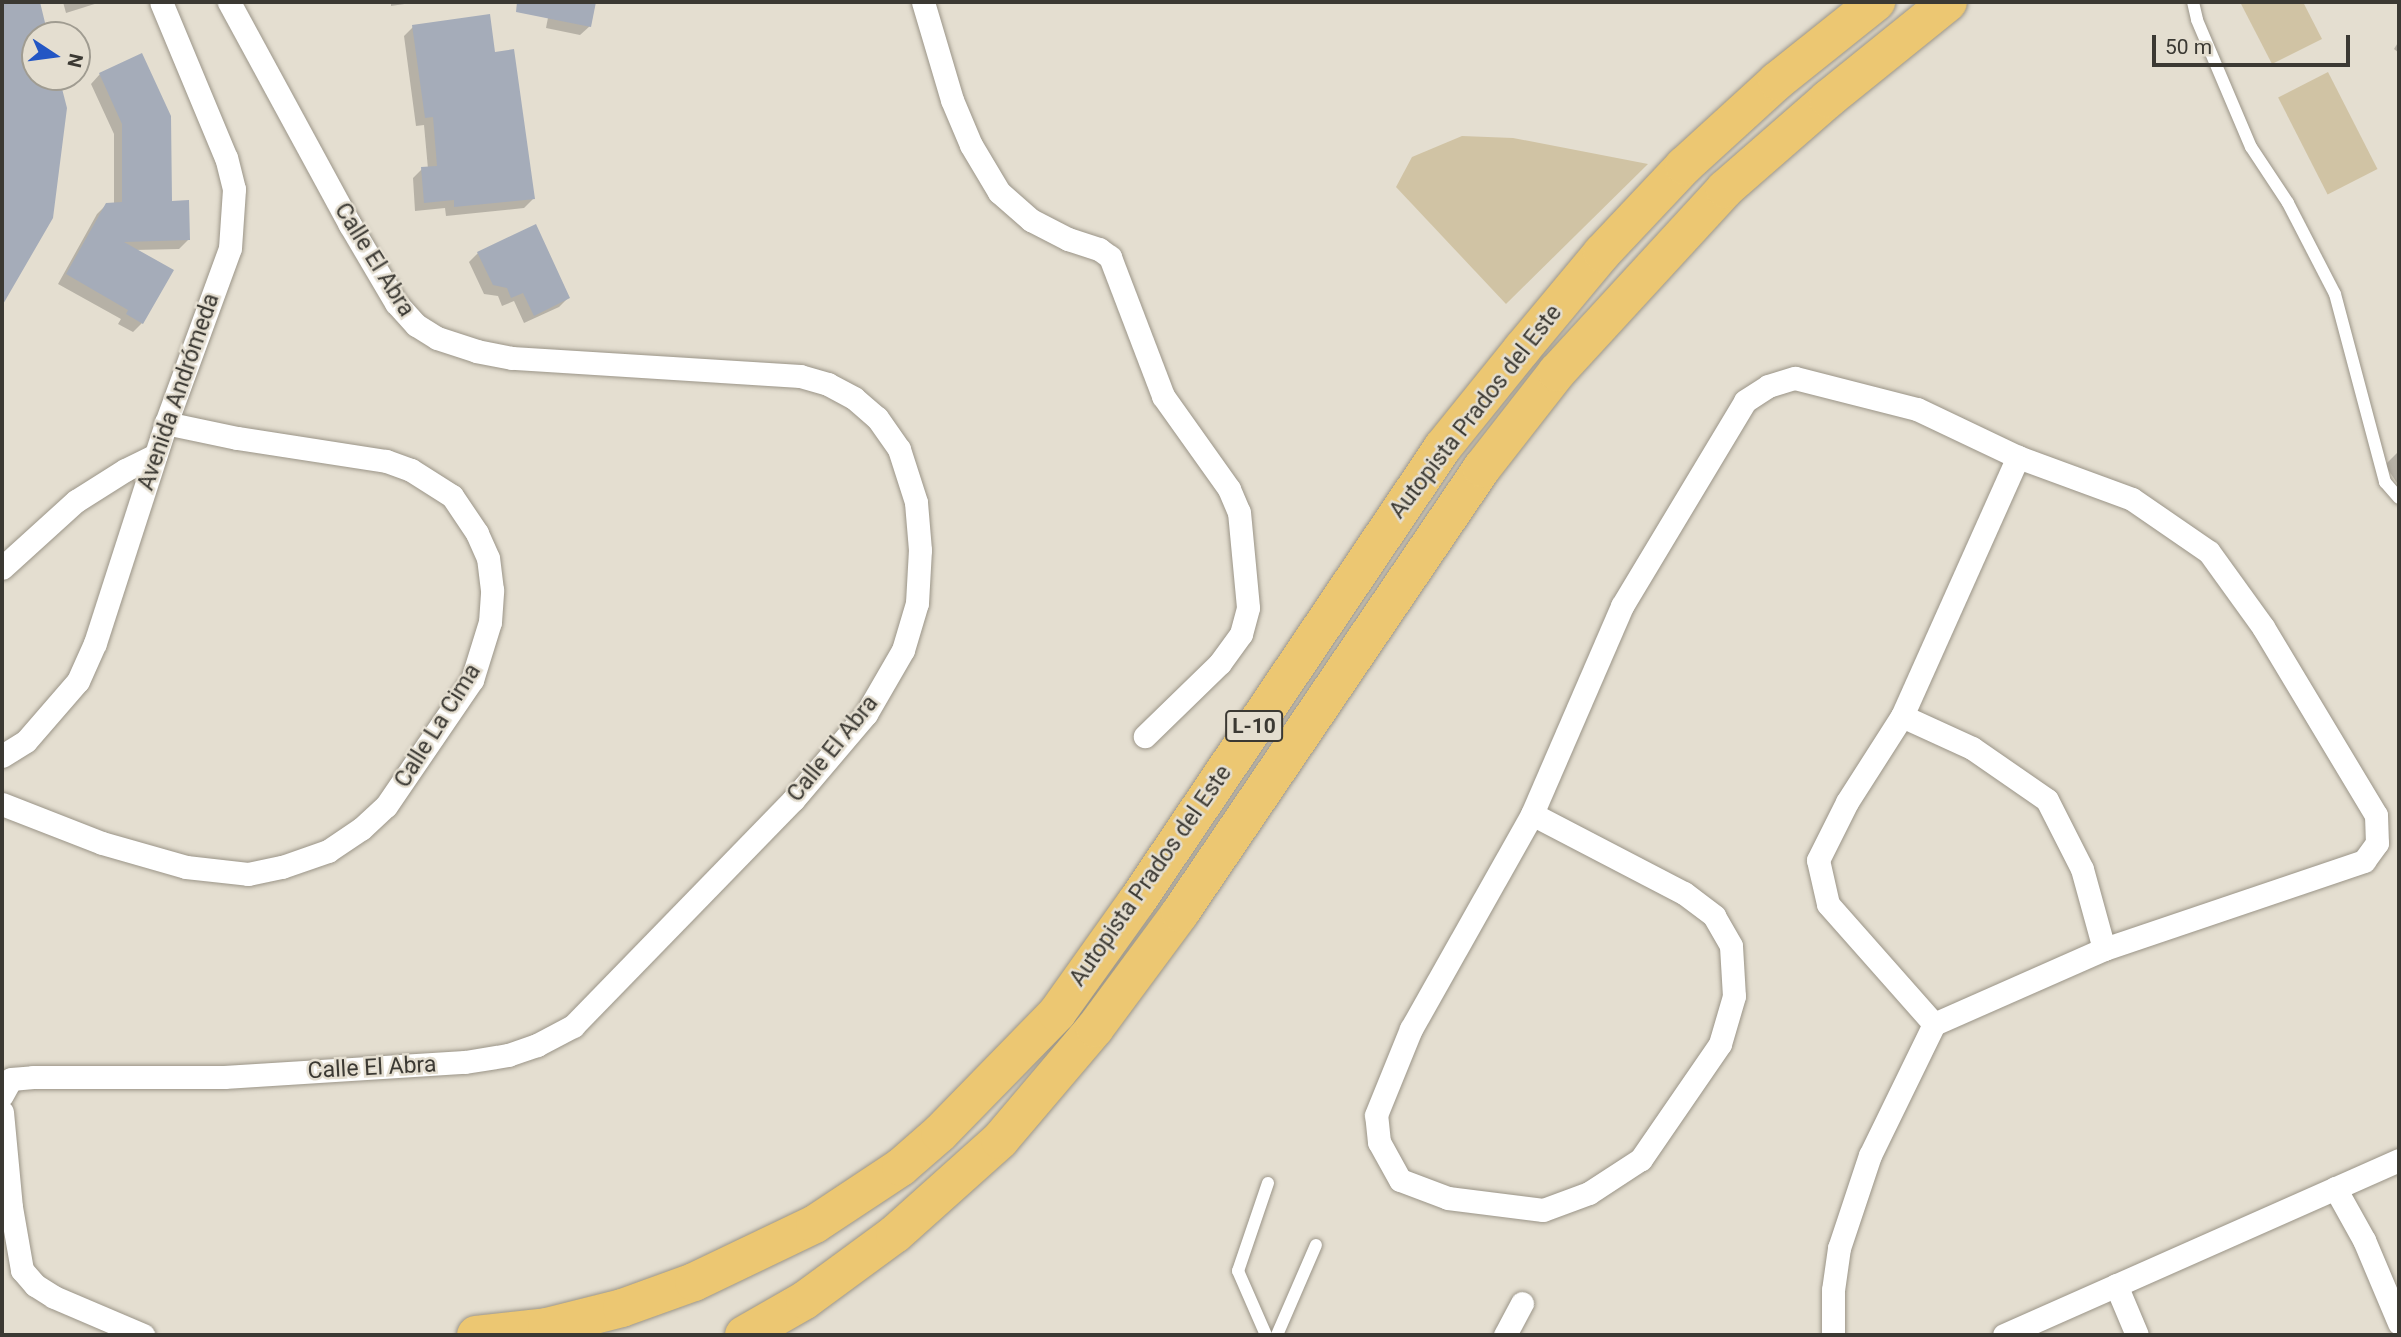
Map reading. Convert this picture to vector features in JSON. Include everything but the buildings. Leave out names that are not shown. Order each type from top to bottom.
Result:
[{"type":"highway","name":"Autopista Prados del Este","points":[[476,1335],[547,1327],[622,1308],[694,1282],[815,1224],[901,1167],[940,1133],[1057,1013],[1137,901],[1443,447],[1522,348],[1602,253],[1684,166],[1777,81],[1876,2]]},
{"type":"highway","name":"Autopista Prados del Este","points":[[744,1335],[804,1300],[895,1234],[1000,1140],[1095,1028],[1180,913],[1482,468],[1557,372],[1725,189],[1828,99],[1948,2]]},
{"type":"street","name":"Avenida Andrómeda","points":[[2,755],[26,741],[78,681],[95,643],[166,423],[230,248],[234,189],[219,140],[161,2]]},
{"type":"street","name":"Calle El Abra","points":[[2,1095],[10,1079],[33,1077],[224,1077],[438,1064],[508,1055],[537,1045],[573,1026],[793,800],[866,714],[903,650],[917,603],[920,550],[916,502],[899,449],[877,418],[854,398],[828,384],[800,376],[512,358],[477,351],[437,338],[416,325],[396,303],[350,225],[229,2]]},
{"type":"street","points":[[923,2],[952,100],[971,145],[999,192],[1031,220],[1059,236],[1099,249],[1110,257],[1163,396],[1229,489],[1239,512],[1248,608],[1241,634],[1220,663],[1145,736]]},
{"type":"street","points":[[1532,814],[1684,893],[1714,915],[1731,946],[1734,996],[1720,1044],[1641,1159],[1589,1193],[1543,1210],[1448,1198],[1400,1180],[1379,1142],[1376,1115],[1411,1029],[1532,814],[1622,606],[1745,401],[1768,386],[1795,378],[1917,409],[2018,457],[2132,499],[2208,552],[2263,627],[2376,815],[2377,843],[2364,861],[2104,949],[1934,1024],[1870,1155],[1839,1248],[1832,1335]]},
{"type":"street","name":"Calle La Cima","points":[[2,804],[102,843],[186,867],[248,874],[282,867],[328,851],[361,829],[386,806],[472,680],[490,622],[492,590],[488,558],[471,523],[452,496],[411,470],[386,461],[166,423]]},
{"type":"street","points":[[2,568],[76,501],[125,470],[156,455]]},
{"type":"street","points":[[1934,1024],[1828,904],[1818,860],[1847,802],[1902,716],[2018,457]]},
{"type":"street","points":[[1902,716],[1972,748],[2047,800],[2082,869],[2104,949]]},
{"type":"street","points":[[2,1112],[11,1207],[22,1270],[35,1285],[54,1297],[143,1335]]},
{"type":"street","points":[[2004,1335],[2399,1160]]},
{"type":"street","points":[[2335,1188],[2364,1240],[2399,1324]]},
{"type":"street","points":[[2116,1285],[2137,1335]]},
{"type":"street","points":[[1505,1335],[1522,1303]]},
{"type":"lane","points":[[2193,2],[2197,20],[2251,146],[2288,203],[2335,294],[2385,482],[2399,498]]},
{"type":"lane","points":[[1266,1335],[1238,1271],[1268,1183]]},
{"type":"lane","points":[[1277,1335],[1317,1245]]},
{"type":"shaded area","points":[[2240,2],[2303,2],[2322,39],[2272,64]]},
{"type":"shaded area","points":[[2328,72],[2377,169],[2328,195],[2278,97]]},
{"type":"shaded area","points":[[1462,136],[1513,138],[1648,164],[1506,304],[1396,187],[1412,157]]}]
